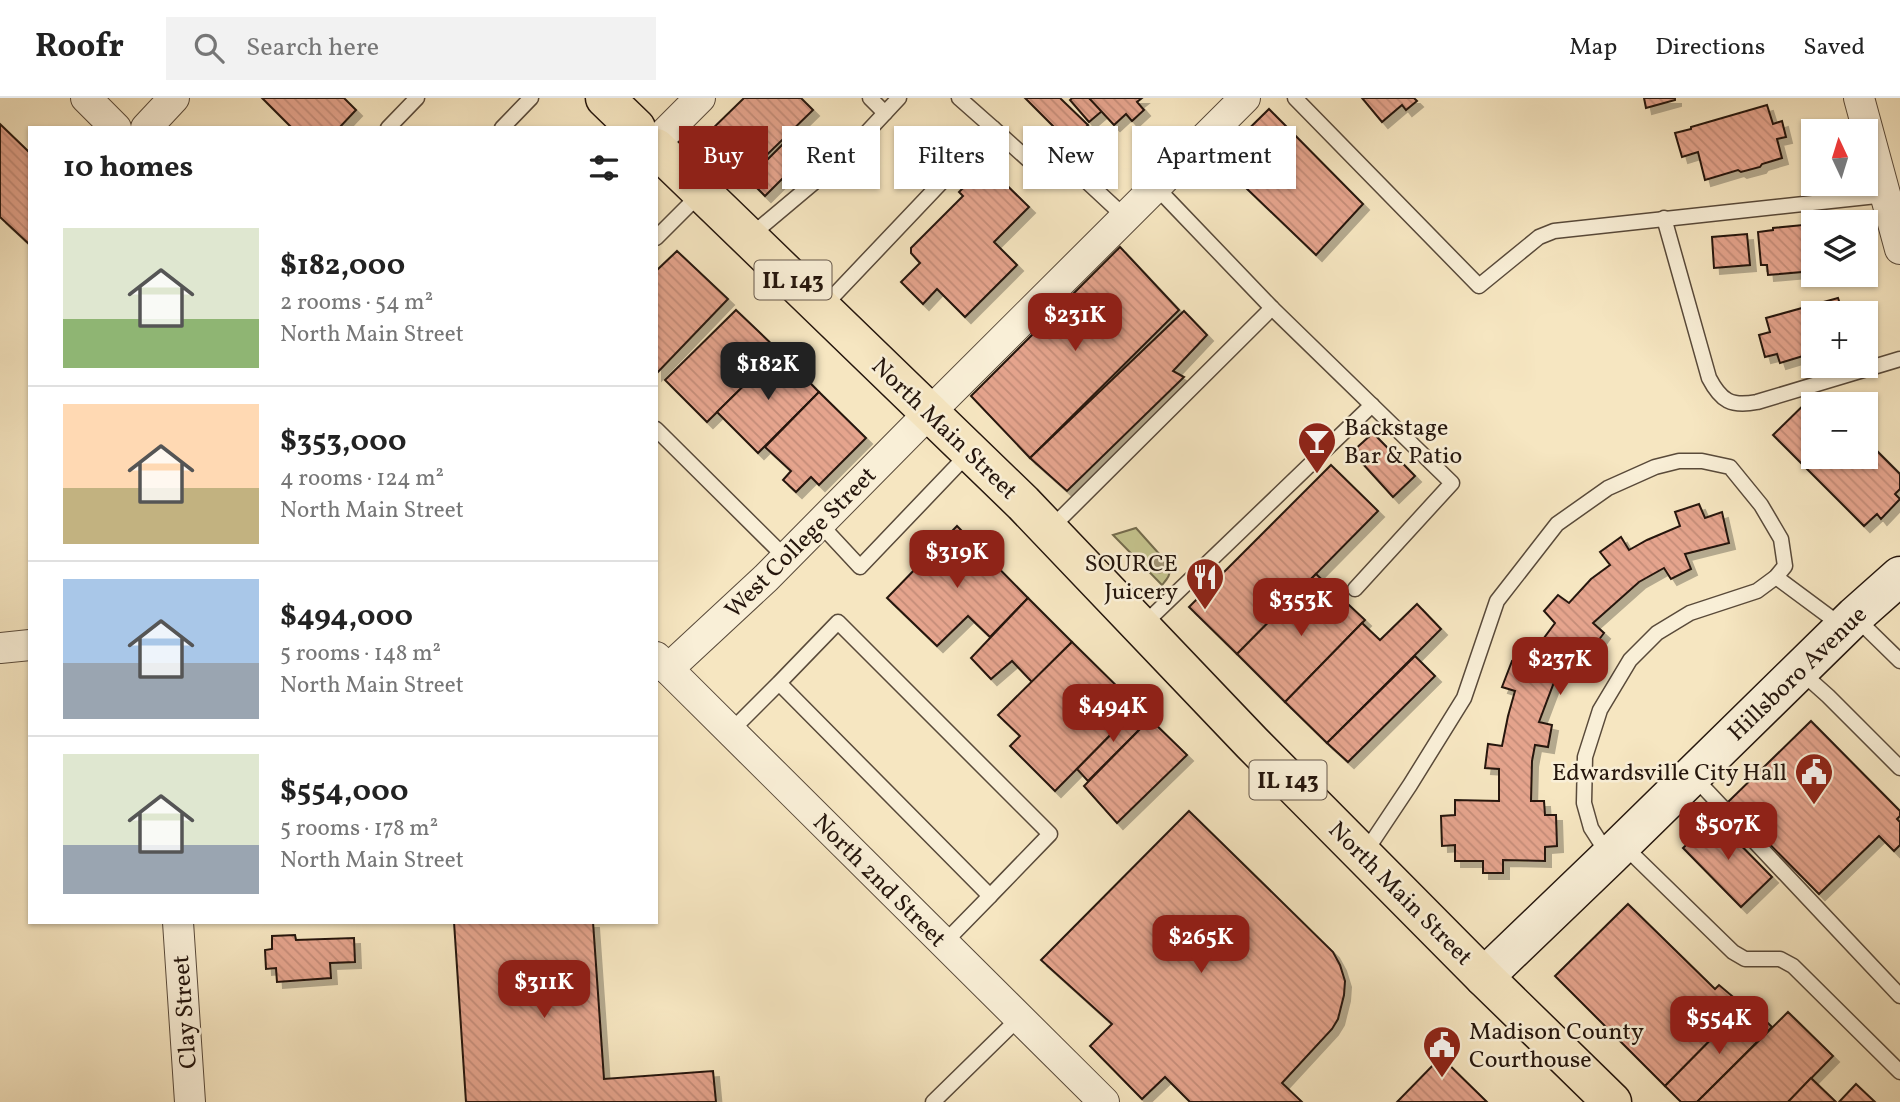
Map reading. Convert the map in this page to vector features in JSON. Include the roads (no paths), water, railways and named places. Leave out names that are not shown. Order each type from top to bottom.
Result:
[{"type":"main road","points":[[605,98],[633,126]]},
{"type":"main road","name":"North Main Street","points":[[658,150],[1049,530],[1252,743],[1612,1102]]},
{"type":"street","points":[[86,98],[114,126]]},
{"type":"street","points":[[148,126],[174,98]]},
{"type":"street","points":[[658,140],[700,98]]},
{"type":"street","name":"West College Street","points":[[1217,126],[1245,98]]},
{"type":"street","points":[[1859,98],[1900,249]]},
{"type":"street","name":"West College Street","points":[[662,663],[786,558],[1154,189]]},
{"type":"street","name":"Hillsboro Avenue","points":[[1484,977],[1849,621],[1900,576]]},
{"type":"street","points":[[0,648],[28,646]]},
{"type":"street","name":"North 2nd Street","points":[[662,663],[1104,1102]]},
{"type":"street","name":"Clay Street","points":[[178,924],[190,1102]]},
{"type":"lane","points":[[390,126],[417,98]]},
{"type":"lane","points":[[504,126],[531,98]]},
{"type":"lane","points":[[870,98],[885,113]]},
{"type":"lane","points":[[748,237],[842,159],[899,98]]},
{"type":"lane","points":[[959,98],[991,126]]},
{"type":"lane","points":[[1295,98],[1479,286],[1539,237],[1553,231],[1886,195]]},
{"type":"lane","points":[[1009,142],[1033,164],[1065,169],[1082,177],[1125,217]]},
{"type":"lane","points":[[822,308],[935,189]]},
{"type":"lane","points":[[1158,189],[1272,308],[1452,483],[1355,589]]},
{"type":"lane","points":[[658,236],[702,192]]},
{"type":"lane","points":[[1664,218],[1710,378],[1724,399],[1741,405],[1757,402],[1900,359]]},
{"type":"lane","points":[[1049,530],[1272,308]]},
{"type":"lane","points":[[1141,627],[1372,405]]},
{"type":"lane","points":[[658,431],[786,558]]},
{"type":"lane","points":[[820,524],[860,567],[970,452]]},
{"type":"lane","points":[[1363,855],[1464,698],[1497,601],[1557,524],[1608,488],[1655,467],[1679,461],[1702,461],[1730,467],[1761,505],[1781,539],[1784,566],[1757,591],[1690,612],[1657,633],[1630,660],[1600,710],[1585,757],[1584,803],[1591,828],[1733,951],[1745,958],[1780,959],[1793,966],[1900,1072]]},
{"type":"lane","points":[[1776,576],[1849,621],[1900,661]]},
{"type":"lane","points":[[731,731],[838,622],[1050,834],[944,943]]},
{"type":"lane","points":[[1799,670],[1900,768]]},
{"type":"lane","points":[[779,683],[990,896]]},
{"type":"lane","points":[[1692,775],[1900,996]]},
{"type":"lane","points":[[933,1102],[1019,1018]]},
{"type":"place","name":"Backstage Bar & Patio","points":[[1317,475]]},
{"type":"place","name":"SOURCE Juicery","points":[[1205,611]]},
{"type":"place","name":"Edwardsville City Hall","points":[[1814,806]]},
{"type":"place","name":"Madison County Courthouse","points":[[1442,1079]]}]
